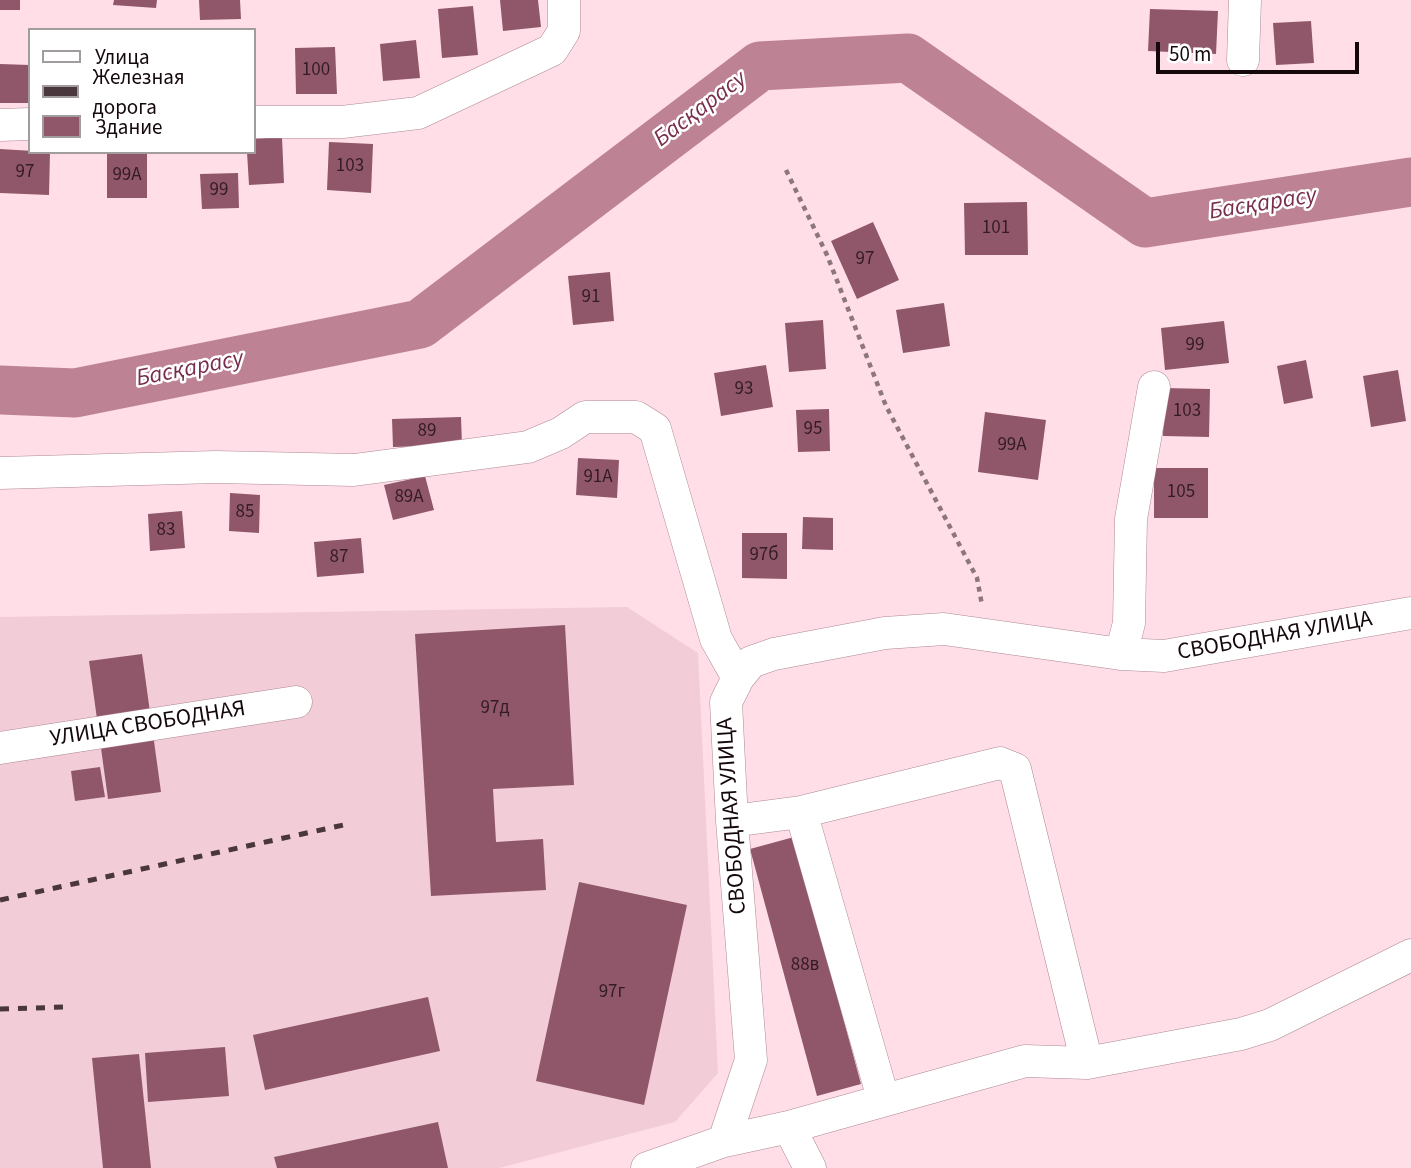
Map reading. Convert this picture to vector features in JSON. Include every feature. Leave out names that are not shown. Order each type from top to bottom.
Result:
[{"type":"street","points":[[256,122],[342,122],[418,113],[552,50],[564,31],[564,0]]},
{"type":"street","points":[[1243,60],[1245,0]]},
{"type":"street","points":[[0,125],[28,124]]},
{"type":"street","points":[[1121,654],[1129,623],[1131,519],[1154,387]]},
{"type":"street","points":[[0,473],[216,467],[355,470],[528,447],[561,433],[584,417],[636,417],[655,429],[716,639],[738,678]]},
{"type":"street","name":"СВОБОДНАЯ УЛИЦА","points":[[724,1141],[751,1060],[732,821],[726,702],[738,678],[751,662],[774,654],[886,633],[944,629],[1121,654],[1164,656],[1411,613]]},
{"type":"street","name":"УЛИЦА СВОБОДНАЯ","points":[[0,748],[296,702]]},
{"type":"street","points":[[732,821],[801,811],[1000,763],[1015,769],[1087,1062]]},
{"type":"street","points":[[801,811],[883,1098]]},
{"type":"street","points":[[647,1168],[724,1141],[789,1127],[883,1098],[1025,1061],[1087,1062],[1241,1034],[1270,1025],[1411,955]]},
{"type":"street","points":[[789,1127],[810,1168]]},
{"type":"path","points":[[786,170],[827,255],[886,406],[977,578],[982,605],[975,634]]},
{"type":"shaded area","points":[[627,607],[698,653],[718,1073],[675,1122],[499,1168],[0,1168],[0,617]]},
{"type":"building","points":[[0,0],[20,0],[20,10],[0,10]]},
{"type":"building","points":[[114,0],[157,0],[156,8],[113,5]]},
{"type":"building","points":[[199,0],[240,0],[241,19],[200,20]]},
{"type":"building","points":[[500,0],[538,0],[541,27],[503,31]]},
{"type":"building","points":[[473,6],[478,55],[442,58],[438,9]]},
{"type":"building","points":[[1150,9],[1218,11],[1216,54],[1148,51]]},
{"type":"building","points":[[1311,21],[1314,63],[1276,65],[1273,23]]},
{"type":"building","points":[[416,40],[420,78],[383,81],[380,44]]},
{"type":"building","points":[[335,47],[337,94],[296,94],[295,48]]},
{"type":"building","points":[[0,64],[28,65],[28,103],[0,103]]},
{"type":"building","points":[[282,137],[284,183],[249,185],[247,154],[256,154],[256,139]]},
{"type":"building","points":[[329,142],[373,144],[371,193],[327,190]]},
{"type":"building","points":[[0,149],[28,151],[28,154],[50,154],[49,195],[0,193]]},
{"type":"building","points":[[107,154],[147,154],[147,198],[107,198]]},
{"type":"building","points":[[238,173],[239,208],[202,209],[200,174]]},
{"type":"building","points":[[1027,202],[1028,255],[965,255],[964,203]]},
{"type":"building","points":[[873,222],[899,280],[857,299],[831,241]]},
{"type":"building","points":[[610,272],[614,321],[573,325],[568,276]]},
{"type":"building","points":[[944,303],[950,346],[903,353],[896,310]]},
{"type":"building","points":[[823,320],[826,369],[789,372],[785,323]]},
{"type":"building","points":[[1224,321],[1229,363],[1165,370],[1161,328]]},
{"type":"building","points":[[1306,360],[1313,398],[1284,404],[1277,366]]},
{"type":"building","points":[[766,365],[773,407],[721,416],[714,373]]},
{"type":"building","points":[[1398,370],[1406,421],[1371,427],[1363,376]]},
{"type":"building","points":[[1164,388],[1210,389],[1209,437],[1163,436]]},
{"type":"building","points":[[829,409],[830,451],[798,452],[796,410]]},
{"type":"building","points":[[985,412],[1046,420],[1038,480],[978,472]]},
{"type":"building","points":[[461,417],[462,445],[393,447],[392,419]]},
{"type":"building","points":[[578,458],[619,460],[617,498],[576,495]]},
{"type":"building","points":[[1154,468],[1208,468],[1208,518],[1154,518]]},
{"type":"building","points":[[425,476],[434,510],[393,520],[384,485]]},
{"type":"building","points":[[230,493],[260,495],[259,533],[229,531]]},
{"type":"building","points":[[182,511],[185,548],[150,551],[148,514]]},
{"type":"building","points":[[803,517],[833,518],[833,550],[802,549]]},
{"type":"building","points":[[742,533],[787,533],[787,579],[742,578]]},
{"type":"building","points":[[361,538],[364,573],[317,577],[314,542]]},
{"type":"building","points":[[565,625],[574,785],[493,789],[496,842],[543,839],[546,890],[431,896],[415,634]]},
{"type":"building","points":[[142,654],[161,792],[108,799],[89,661]]},
{"type":"building","points":[[100,767],[105,797],[75,801],[71,771]]},
{"type":"building","points":[[794,837],[861,1084],[817,1096],[750,849]]},
{"type":"building","points":[[579,882],[687,905],[644,1105],[536,1081]]},
{"type":"building","points":[[428,997],[440,1051],[265,1090],[253,1035]]},
{"type":"building","points":[[225,1047],[229,1096],[148,1102],[145,1053]]},
{"type":"building","points":[[139,1054],[151,1168],[103,1168],[92,1058]]},
{"type":"building","points":[[438,1122],[448,1168],[277,1168],[274,1157]]},
{"type":"waterway","name":"Басқарасу","points":[[0,390],[75,393],[420,324],[760,66],[908,58],[1145,223],[1411,182]]},
{"type":"railway","points":[[0,900],[348,824]]},
{"type":"railway","points":[[0,1009],[66,1007]]}]
